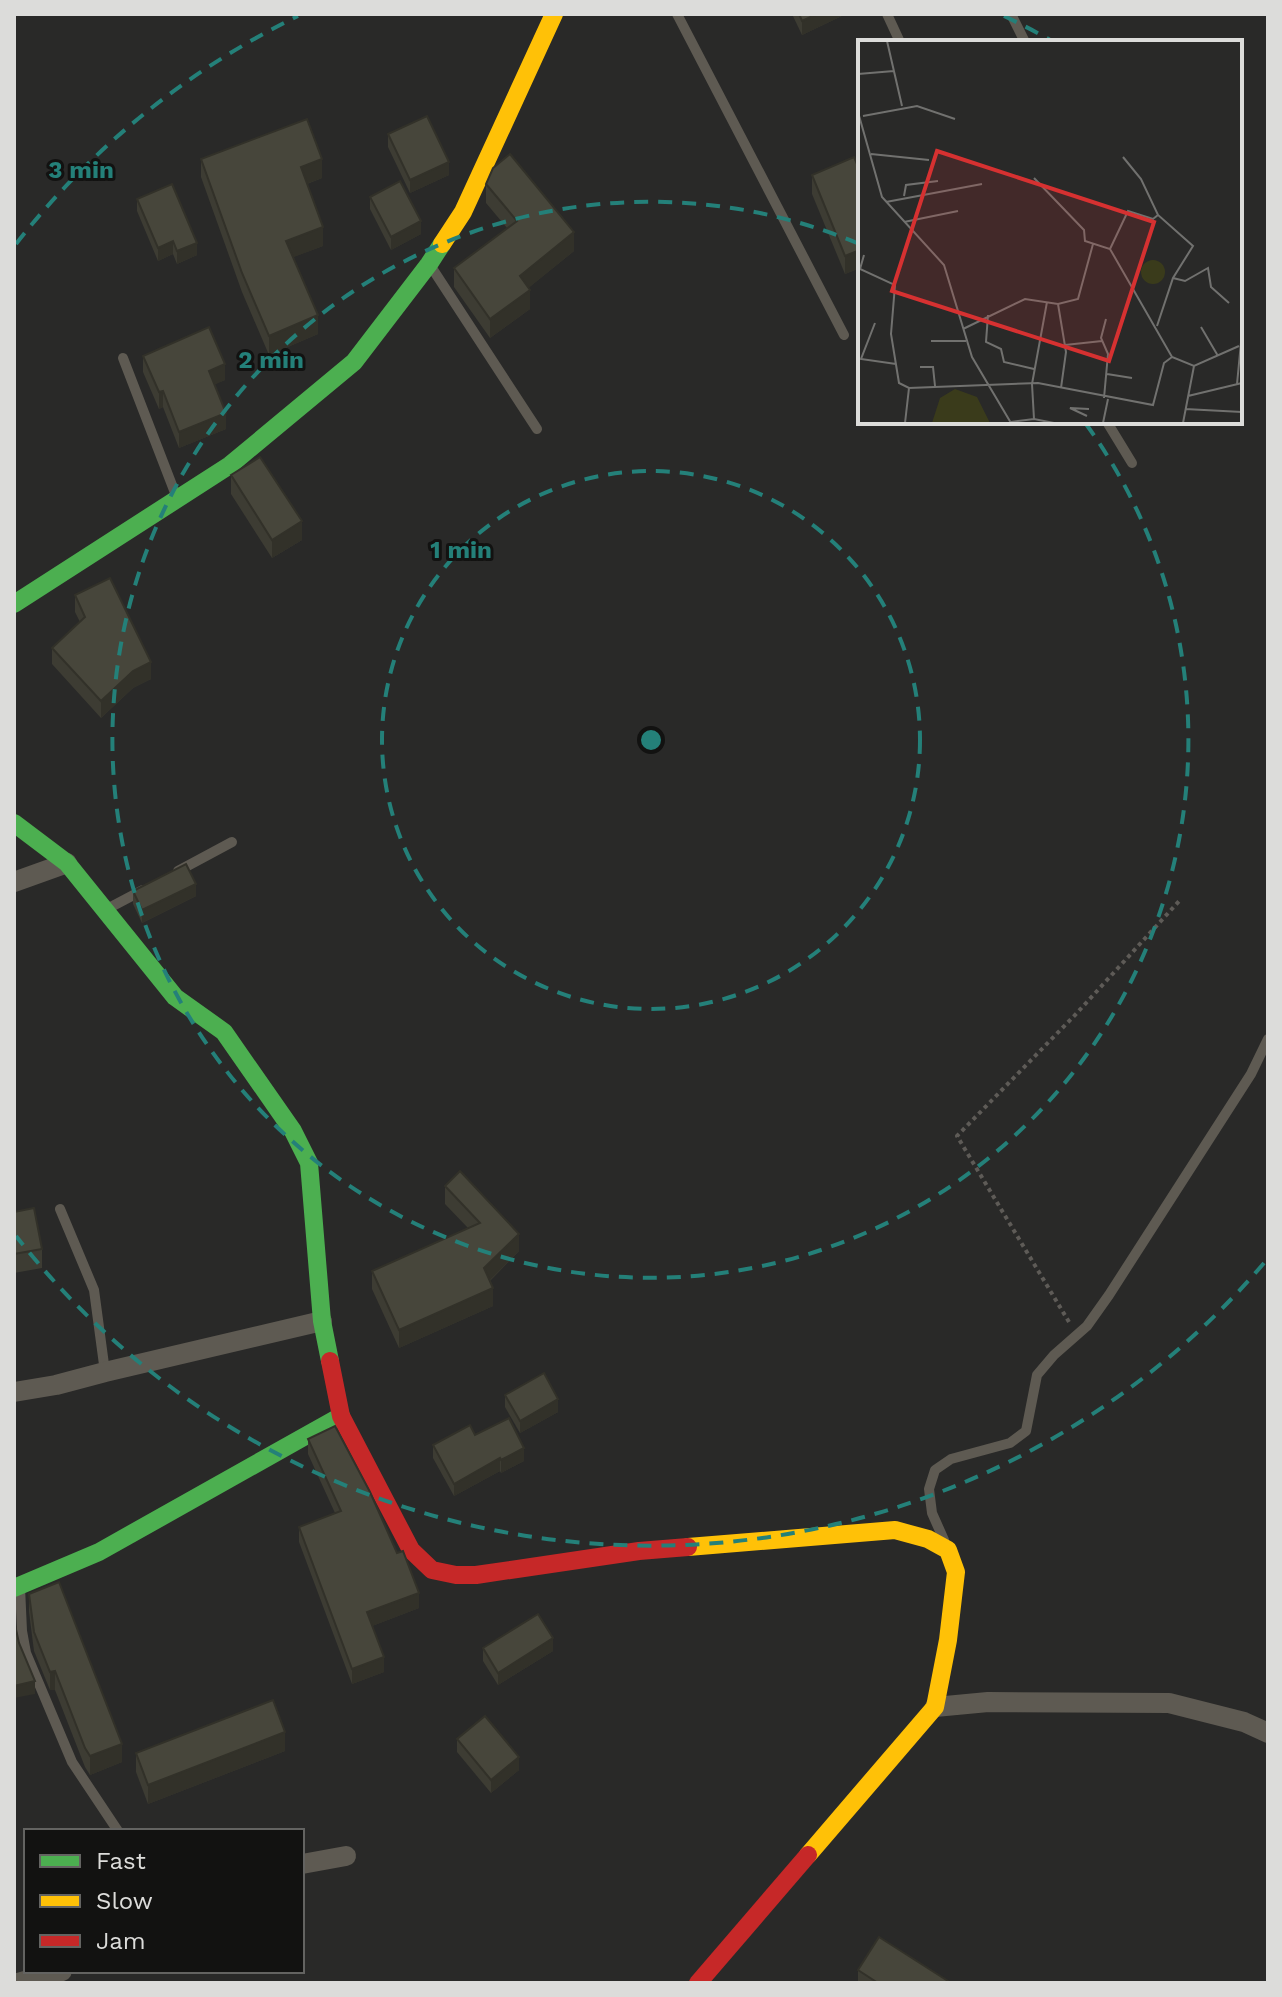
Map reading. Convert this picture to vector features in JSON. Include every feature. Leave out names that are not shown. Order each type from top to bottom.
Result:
[{"type":"street","points":[[14,604],[230,465],[354,362],[429,264],[463,212],[554,14]]},
{"type":"street","points":[[14,823],[67,863],[175,997],[224,1032],[293,1131],[309,1163],[322,1321],[341,1416],[411,1550],[432,1570],[476,1575],[639,1551],[895,1530],[928,1539],[948,1550],[956,1572],[948,1640],[935,1707],[698,1983]]},
{"type":"street","points":[[14,882],[67,863]]},
{"type":"street","points":[[14,1392],[56,1385],[322,1321]]},
{"type":"street","points":[[17,1586],[99,1552],[341,1416]]},
{"type":"street","points":[[935,1707],[988,1702],[1169,1703],[1244,1722],[1268,1733]]},
{"type":"street","points":[[304,1864],[346,1856]]},
{"type":"street","points":[[18,1983],[55,1973]]},
{"type":"lane","points":[[677,14],[844,335]]},
{"type":"lane","points":[[887,14],[899,40]]},
{"type":"lane","points":[[1011,14],[1024,40]]},
{"type":"lane","points":[[429,264],[537,429]]},
{"type":"lane","points":[[123,358],[177,499]]},
{"type":"lane","points":[[1108,424],[1132,463]]},
{"type":"lane","points":[[169,876],[232,842]]},
{"type":"lane","points":[[105,910],[156,883]]},
{"type":"lane","points":[[948,1550],[932,1513],[929,1489],[935,1470],[951,1459],[1010,1443],[1026,1431],[1037,1375],[1087,1326],[1109,1295],[1251,1074],[1268,1039]]},
{"type":"lane","points":[[60,1209],[94,1290],[105,1372]]},
{"type":"lane","points":[[17,1586],[26,1653],[72,1762],[117,1829]]},
{"type":"path","points":[[1077,1335],[957,1136],[1076,1014],[1181,899]]},
{"type":"building","points":[[799,14],[817,14],[802,21]]},
{"type":"building","points":[[427,116],[449,162],[410,180],[388,134]]},
{"type":"building","points":[[307,119],[322,159],[301,167],[323,227],[286,241],[318,315],[269,336],[242,273],[201,159]]},
{"type":"building","points":[[510,154],[574,232],[520,276],[530,290],[490,319],[454,268],[517,221],[486,184],[493,168]]},
{"type":"building","points":[[854,157],[858,166],[858,251],[845,256],[812,175]]},
{"type":"building","points":[[400,181],[421,221],[391,237],[370,197]]},
{"type":"building","points":[[172,184],[197,243],[177,251],[173,241],[158,248],[137,199]]},
{"type":"building","points":[[209,327],[225,364],[209,371],[226,413],[179,432],[163,391],[159,392],[143,356]]},
{"type":"building","points":[[260,457],[302,521],[272,540],[231,475]]},
{"type":"building","points":[[110,578],[151,662],[133,671],[101,701],[52,648],[85,617],[75,595]]},
{"type":"building","points":[[186,864],[196,884],[142,910],[133,891]]},
{"type":"building","points":[[460,1171],[519,1234],[484,1268],[493,1288],[399,1330],[372,1271],[480,1223],[445,1186]]},
{"type":"building","points":[[34,1208],[42,1249],[14,1254],[14,1212]]},
{"type":"building","points":[[544,1373],[558,1399],[520,1421],[505,1395]]},
{"type":"building","points":[[509,1418],[524,1448],[454,1484],[433,1445],[470,1425],[475,1435]]},
{"type":"building","points":[[335,1426],[370,1492],[397,1553],[403,1551],[419,1593],[367,1612],[384,1657],[352,1669],[299,1527],[341,1511],[308,1439]]},
{"type":"building","points":[[59,1582],[122,1744],[90,1756],[55,1671],[50,1672],[34,1632],[29,1594]]},
{"type":"building","points":[[538,1614],[553,1638],[498,1673],[483,1648]]},
{"type":"building","points":[[14,1625],[35,1681],[14,1686]]},
{"type":"building","points":[[273,1700],[285,1732],[148,1785],[136,1753]]},
{"type":"building","points":[[485,1716],[519,1757],[491,1780],[457,1739]]},
{"type":"building","points":[[879,1937],[951,1983],[878,1983],[858,1970]]},
{"type":"traffic: fast","points":[[14,604],[230,465],[354,362],[442,244]]},
{"type":"traffic: fast","points":[[14,823],[67,863],[175,997],[224,1032],[293,1131],[309,1163],[322,1321],[330,1361]]},
{"type":"traffic: fast","points":[[14,1588],[99,1552],[341,1416]]},
{"type":"traffic: slow","points":[[442,244],[463,212],[554,14]]},
{"type":"traffic: slow","points":[[688,1547],[895,1530],[928,1539],[948,1550],[956,1572],[948,1640],[935,1707],[808,1855]]},
{"type":"traffic: jam","points":[[330,1361],[341,1416],[411,1550],[432,1570],[476,1575],[639,1551],[688,1547]]},
{"type":"traffic: jam","points":[[698,1983],[808,1855]]}]
